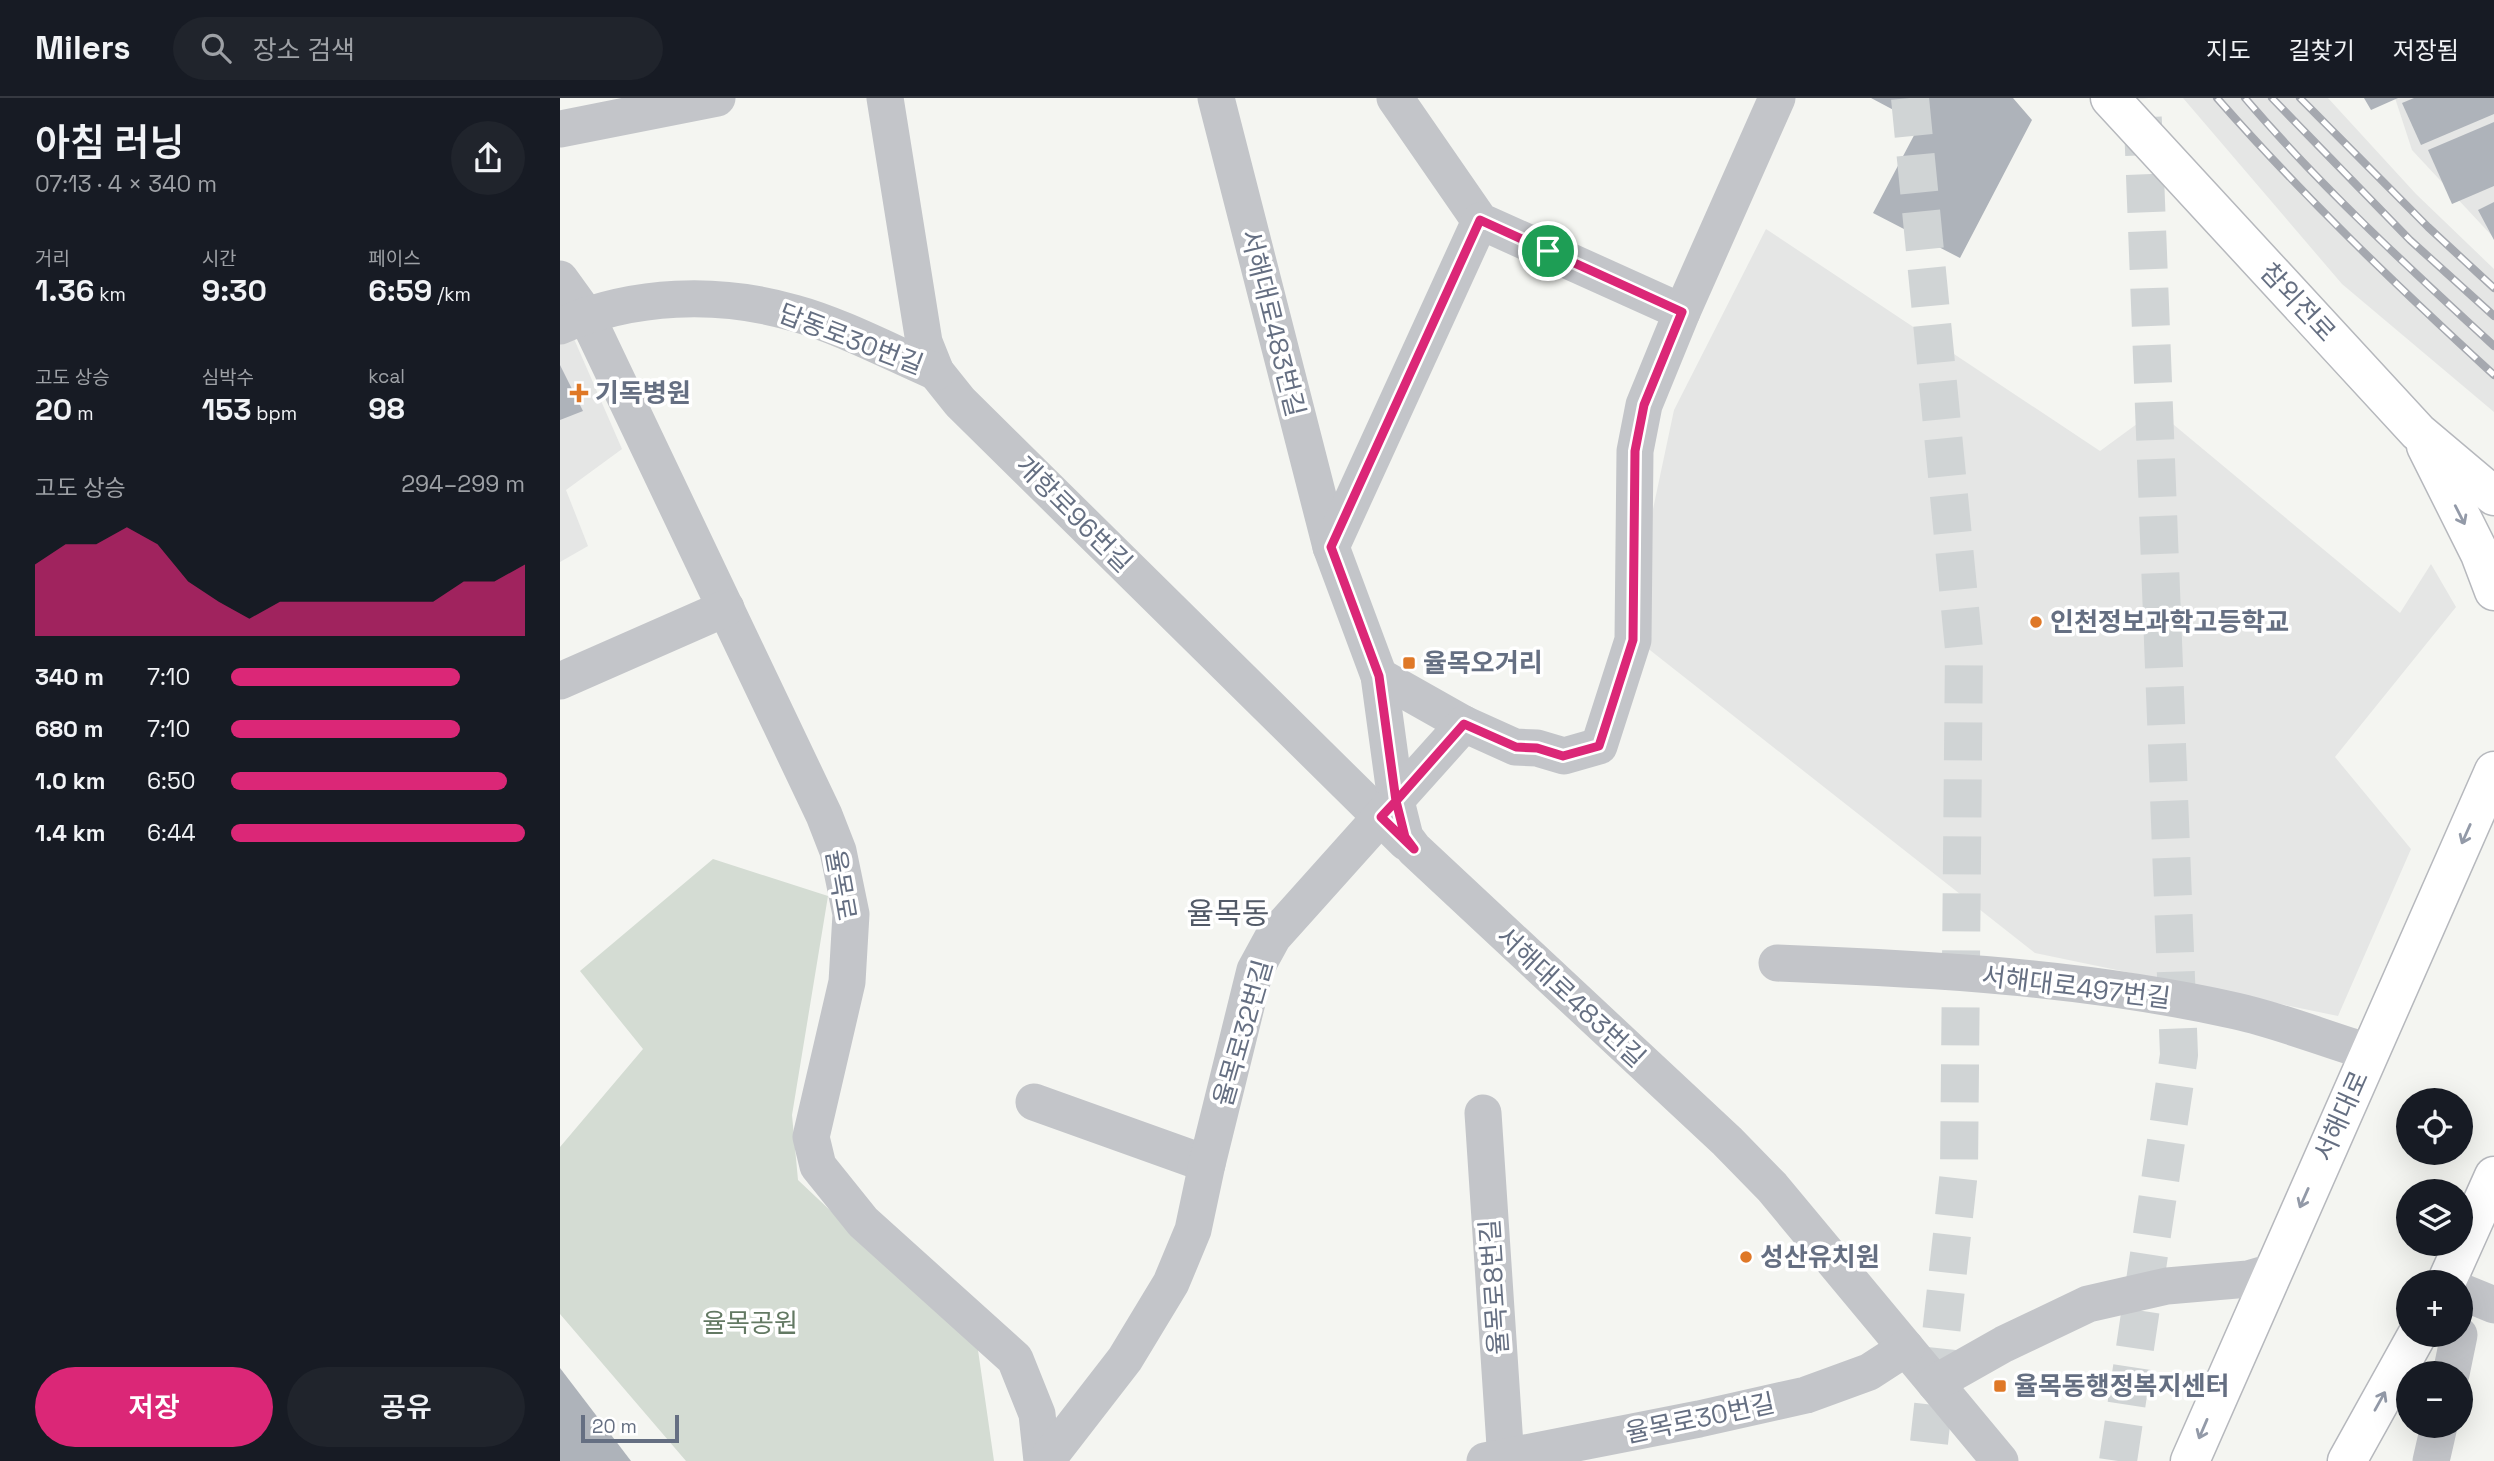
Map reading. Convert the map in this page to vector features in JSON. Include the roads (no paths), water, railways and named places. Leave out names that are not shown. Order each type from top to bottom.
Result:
[{"type":"main road","name":"참외전로","points":[[2110,98],[2418,432],[2494,496]]},
{"type":"main road","points":[[2418,432],[2480,554],[2494,591]]},
{"type":"main road","name":"서해대로","points":[[2190,1461],[2494,771]]},
{"type":"main road","points":[[2453,1270],[2494,1176]]},
{"type":"main road","points":[[2347,1461],[2410,1347]]},
{"type":"street","points":[[560,129],[717,98]]},
{"type":"street","name":"개항로96번길","points":[[885,98],[924,342],[936,372],[970,411],[1388,809]]},
{"type":"street","name":"서해대로483번길","points":[[1216,98],[1331,547],[1379,676],[1388,809],[1414,849],[1727,1141],[1772,1187],[2000,1461]]},
{"type":"street","points":[[1395,98],[1480,220],[1682,312]]},
{"type":"street","points":[[1379,676],[1464,724],[1516,747],[1537,748],[1563,756],[1599,746],[1633,640],[1635,451],[1644,405],[1682,312],[1777,98]]},
{"type":"street","points":[[1331,547],[1480,220]]},
{"type":"street","name":"율목로","points":[[560,279],[573,321],[726,608],[824,815],[838,851],[851,914],[847,982],[811,1137],[818,1166],[863,1222],[1015,1359],[1037,1414],[1044,1461]]},
{"type":"street","name":"답동로30번길","points":[[573,321],[633,303],[701,298],[750,302],[797,313],[936,372]]},
{"type":"street","points":[[560,681],[726,608]]},
{"type":"street","name":"율목로32번길","points":[[1044,1461],[1125,1359],[1171,1283],[1193,1230],[1255,970],[1273,937],[1464,724]]},
{"type":"street","name":"서해대로497번길","points":[[1777,963],[1913,968],[2050,980],[2131,991],[2239,1012],[2368,1052]]},
{"type":"street","points":[[1034,1102],[1207,1164]]},
{"type":"street","name":"율목로8번길","points":[[1483,1113],[1499,1460]]},
{"type":"street","points":[[1935,1383],[2004,1343],[2088,1304],[2167,1286],[2248,1279],[2272,1272]]},
{"type":"street","points":[[2473,1296],[2494,1305]]},
{"type":"street","name":"율목로30번길","points":[[1499,1460],[1806,1395],[1870,1371],[1906,1349]]},
{"type":"street","points":[[2431,1461],[2436,1438]]},
{"type":"tunnel","points":[[1910,98],[1964,649],[1959,1171],[1927,1461]]},
{"type":"tunnel","points":[[2118,1461],[2179,1055],[2142,98]]},
{"type":"railway","points":[[2217,98],[2283,171],[2494,375]]},
{"type":"railway","points":[[2245,98],[2335,195],[2494,346]]},
{"type":"railway","points":[[2272,98],[2410,240],[2494,316]]},
{"type":"railway","points":[[2300,98],[2428,227],[2494,288]]},
{"type":"place","name":"기독병원","points":[[579,393]]},
{"type":"place","name":"인천정보과학고등학교","points":[[2036,622]]},
{"type":"place","name":"율목오거리","points":[[1409,663]]},
{"type":"place","name":"성산유치원","points":[[1746,1257]]},
{"type":"place","name":"율목동행정복지센터","points":[[2000,1386]]},
{"type":"district","name":"율목동","points":[[1228,914]]},
{"type":"park label","name":"율목공원","points":[[750,1323]]}]
